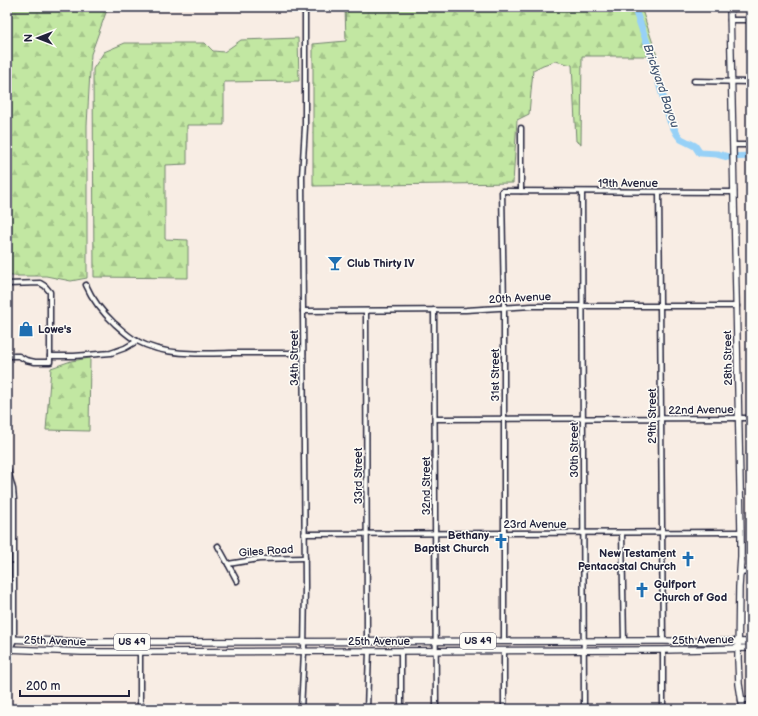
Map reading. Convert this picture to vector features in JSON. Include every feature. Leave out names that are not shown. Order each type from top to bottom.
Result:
[{"type":"main road","name":"28th Street","points":[[730,7],[741,532],[739,587],[739,684],[743,709]]},
{"type":"main road","name":"25th Avenue","points":[[7,639],[82,642],[751,642]]},
{"type":"main road","points":[[82,642],[82,652]]},
{"type":"main road","name":"25th Avenue","points":[[9,649],[82,652],[304,652],[584,651],[751,648]]},
{"type":"street","name":"34th Street","points":[[301,709],[304,652],[305,558],[302,176],[305,115],[305,7]]},
{"type":"street","points":[[730,20],[751,20]]},
{"type":"street","points":[[694,81],[751,82]]},
{"type":"street","points":[[521,128],[521,191]]},
{"type":"street","points":[[733,148],[751,145]]},
{"type":"street","name":"31st Street","points":[[504,641],[504,307],[502,191],[521,191]]},
{"type":"street","name":"19th Avenue","points":[[521,191],[734,192]]},
{"type":"street","name":"30th Street","points":[[582,192],[584,709]]},
{"type":"street","name":"29th Street","points":[[659,192],[662,641]]},
{"type":"street","points":[[7,284],[40,283],[50,292],[50,362],[35,362],[26,360],[19,356],[7,356]]},
{"type":"street","points":[[86,285],[95,303],[109,318],[137,341],[159,349],[193,354],[303,352]]},
{"type":"street","name":"20th Avenue","points":[[303,311],[466,310],[532,306],[737,306]]},
{"type":"street","name":"32nd Street","points":[[434,310],[436,709]]},
{"type":"street","name":"33rd Street","points":[[366,311],[367,642]]},
{"type":"street","points":[[50,356],[111,353],[125,348],[137,341]]},
{"type":"street","name":"22nd Avenue","points":[[435,419],[751,418]]},
{"type":"street","points":[[7,467],[13,489],[14,500],[14,640],[9,649]]},
{"type":"street","name":"23rd Avenue","points":[[304,534],[741,532]]},
{"type":"street","points":[[622,533],[624,641]]},
{"type":"street","points":[[218,546],[237,581]]},
{"type":"street","name":"Giles Road","points":[[228,564],[259,559],[305,558]]},
{"type":"street","points":[[740,573],[751,572]]},
{"type":"street","points":[[7,601],[7,639],[9,649]]},
{"type":"street","points":[[140,642],[140,709]]},
{"type":"street","points":[[663,650],[663,709]]},
{"type":"street","points":[[368,651],[368,709]]},
{"type":"street","points":[[401,709],[402,651]]},
{"type":"street","points":[[504,651],[504,709]]},
{"type":"street","points":[[741,700],[751,700]]},
{"type":"green space","points":[[7,7],[108,7],[91,54],[87,125],[87,278],[71,281],[46,276],[7,276]]},
{"type":"green space","points":[[345,7],[641,7],[657,56],[582,56],[581,144],[576,141],[572,65],[555,61],[533,70],[529,114],[517,120],[513,183],[313,186],[313,44],[346,41]]},
{"type":"green space","points":[[298,38],[299,81],[224,82],[224,125],[187,125],[187,164],[165,165],[165,239],[188,240],[188,278],[94,277],[93,69],[104,52],[125,43],[205,43],[213,51],[224,52],[241,40]]},
{"type":"green space","points":[[90,358],[89,431],[46,430],[51,368],[71,361]]},
{"type":"waterway","name":"Brickyard Bayou","points":[[634,7],[649,48],[670,121],[677,134],[681,139],[695,146],[701,153],[717,154],[728,157],[751,156]]},
{"type":"place","name":"Club Thirty IV","points":[[335,263]]},
{"type":"place","name":"Lowe's","points":[[26,329]]},
{"type":"place","name":"Bethany Baptist Church","points":[[501,541]]},
{"type":"place","name":"New Testament Pentacostal Church","points":[[688,559]]},
{"type":"place","name":"Gulfport Church of God","points":[[642,590]]}]
